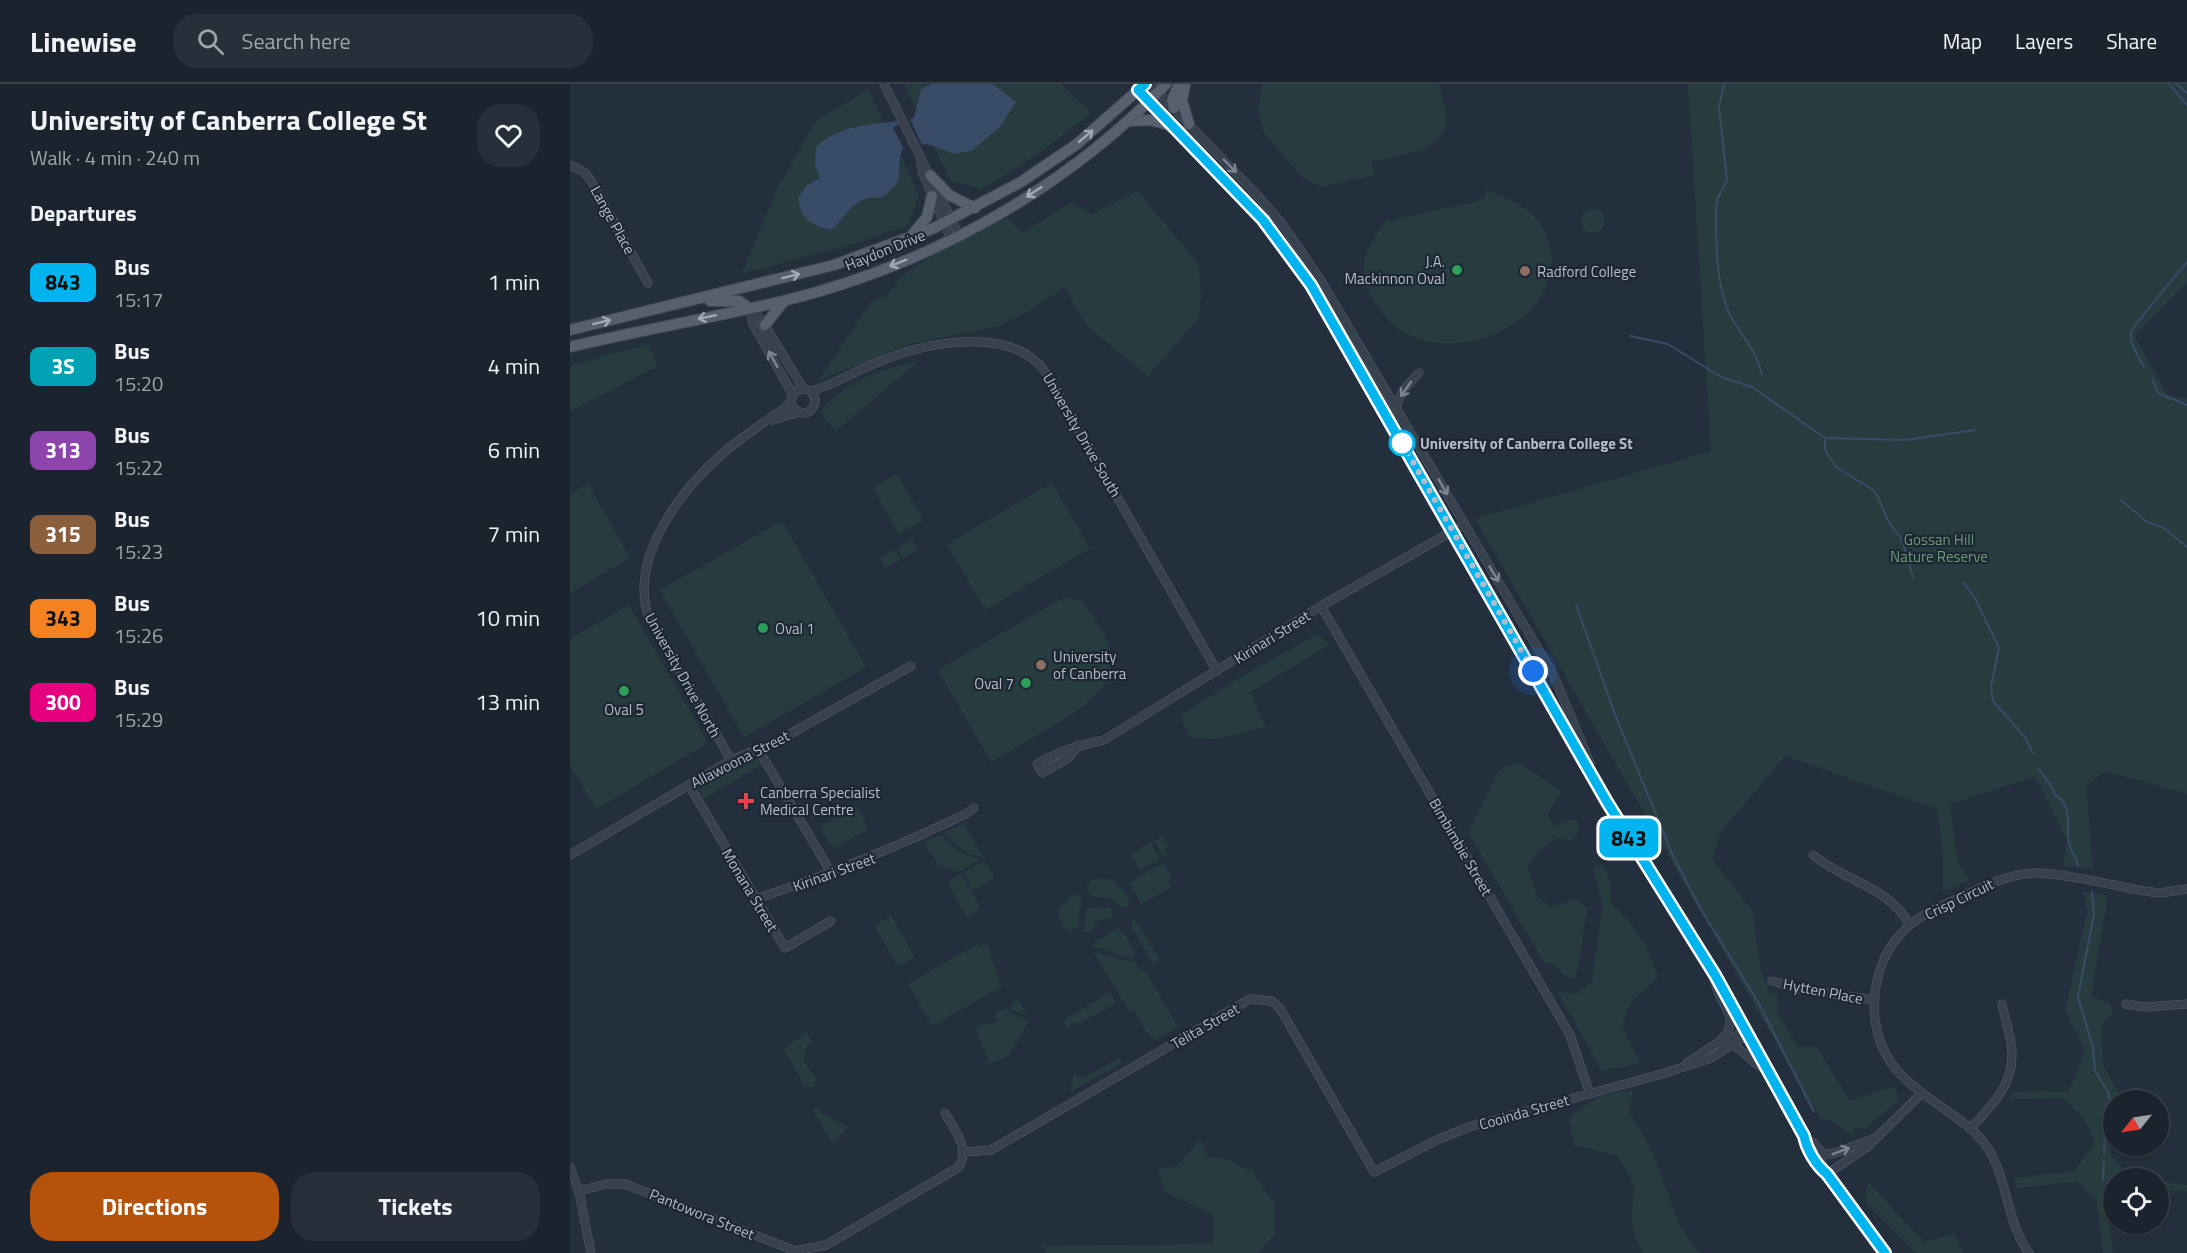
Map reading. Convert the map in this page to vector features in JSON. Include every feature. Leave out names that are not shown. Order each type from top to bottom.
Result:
[{"type":"main road","points":[[1174,108],[1172,101],[1179,84]]},
{"type":"main road","points":[[1185,84],[1182,101],[1189,124]]},
{"type":"main road","name":"Haydon Drive","points":[[570,330],[834,265],[947,222],[1021,182],[1077,144],[1141,87]]},
{"type":"main road","name":"Haydon Drive","points":[[570,347],[785,300],[896,264],[1004,212],[1083,160],[1129,121],[1149,101],[1158,87]]},
{"type":"main road","points":[[1129,121],[1149,120],[1173,126]]},
{"type":"main road","points":[[930,175],[949,195],[975,208]]},
{"type":"main road","points":[[911,237],[927,217],[932,196]]},
{"type":"main road","points":[[749,308],[748,300],[752,290],[765,282]]},
{"type":"main road","points":[[673,304],[690,306],[723,299],[739,301],[749,308]]},
{"type":"main road","points":[[765,325],[785,300]]},
{"type":"street","points":[[884,84],[921,162],[932,196],[955,237]]},
{"type":"street","points":[[1141,87],[1149,101],[1278,237],[1320,300],[1607,802],[1715,975],[1820,1168],[1827,1174],[1885,1253]]},
{"type":"street","points":[[1158,87],[1174,108],[1283,225],[1320,279],[1554,676],[1607,802]]},
{"type":"street","points":[[921,162],[930,175],[947,222]]},
{"type":"street","name":"Lange Place","points":[[570,165],[584,172],[590,179],[648,283]]},
{"type":"street","points":[[749,308],[765,325],[807,390],[816,400]]},
{"type":"street","points":[[749,308],[753,324],[800,412]]},
{"type":"street","name":"University Drive South","points":[[792,399],[807,390],[829,386],[884,359],[939,345],[1001,343],[1032,356],[1046,373],[1217,671]]},
{"type":"street","points":[[1396,406],[1404,389],[1419,373]]},
{"type":"street","name":"University Drive South","points":[[800,412],[812,409],[816,400],[829,386]]},
{"type":"street","name":"University Drive North","points":[[731,760],[649,618],[642,594],[643,576],[664,526],[690,488],[720,455],[768,421],[792,399]]},
{"type":"street","name":"University Drive North","points":[[768,421],[800,412]]},
{"type":"street","name":"Kirinari Street","points":[[1079,746],[1068,758],[1042,773],[1036,764],[1063,749],[1104,740],[1321,606],[1465,524]]},
{"type":"street","name":"Bimbimbie Street","points":[[1321,606],[1570,1035],[1590,1094]]},
{"type":"street","name":"Allawoona Street","points":[[570,855],[731,760],[774,743],[911,666]]},
{"type":"street","points":[[758,749],[832,874]]},
{"type":"street","name":"Monana Street","points":[[689,785],[785,948],[831,921]]},
{"type":"street","name":"Kirinari Street","points":[[756,899],[832,874],[894,849],[974,808]]},
{"type":"street","points":[[1813,855],[1830,869],[1878,891],[1900,908],[1910,925]]},
{"type":"street","name":"Crisp Circuit","points":[[2029,1253],[2019,1240],[1993,1159],[1986,1145],[1970,1129],[1922,1093],[1890,1061],[1881,1044],[1874,1000],[1879,971],[1887,955],[1910,925],[1945,904],[1996,880],[2039,873],[2160,893],[2187,889]]},
{"type":"street","points":[[1715,975],[1715,986],[1731,1021],[1730,1029],[1719,1042]]},
{"type":"street","name":"Hytten Place","points":[[1772,981],[1799,989],[1874,1000]]},
{"type":"street","name":"Telita Street","points":[[964,1152],[991,1150],[1250,999],[1263,999],[1272,1001],[1281,1010],[1374,1172]]},
{"type":"street","points":[[1970,1129],[1994,1103],[2010,1078],[2013,1054],[2002,1004]]},
{"type":"street","points":[[2126,1004],[2144,1007],[2187,1004]]},
{"type":"street","name":"Cooinda Street","points":[[1681,1068],[1719,1042],[1725,1044],[1739,1034],[1748,1034]]},
{"type":"street","name":"Cooinda Street","points":[[1374,1172],[1439,1139],[1469,1127],[1711,1058],[1748,1034]]},
{"type":"street","points":[[1732,1045],[1747,1052],[1757,1067],[1768,1070]]},
{"type":"street","points":[[1827,1174],[1874,1139],[1922,1093]]},
{"type":"street","points":[[945,1113],[964,1152]]},
{"type":"street","points":[[1804,1136],[1824,1154],[1832,1154],[1874,1139]]},
{"type":"street","points":[[1812,1142],[1825,1165],[1827,1174]]},
{"type":"street","name":"Pantowora Street","points":[[579,1191],[606,1184],[625,1184],[795,1251],[826,1245],[954,1171],[962,1162],[964,1152]]},
{"type":"street","points":[[570,1167],[579,1191],[591,1253]]},
{"type":"green space","points":[[904,84],[1061,84],[1091,113],[1038,154],[981,190],[950,180]]},
{"type":"green space","points":[[1262,84],[1439,84],[1446,121],[1443,132],[1428,147],[1372,161],[1375,175],[1322,187],[1301,176],[1264,133],[1258,107]]},
{"type":"green space","name":"Gossan Hill Nature Reserve","points":[[1688,84],[2187,84],[2187,282],[2135,336],[2168,396],[2187,398],[2187,794],[2109,772],[2104,772],[2086,786],[2093,869],[2063,866],[2067,841],[2035,777],[1950,804],[1957,860],[1969,881],[1943,892],[1943,856],[1937,809],[1785,756],[1720,833],[1713,860],[1753,912],[1760,968],[1769,992],[1778,995],[1777,1013],[1799,1047],[1817,1047],[1849,1100],[1895,1087],[1899,1100],[1864,1130],[1853,1127],[1855,1137],[1832,1121],[1821,1118],[1813,1107],[1475,519],[1711,451]]},
{"type":"green space","points":[[868,90],[919,195],[908,225],[848,246],[742,273],[778,187],[816,121]]},
{"type":"green space","name":"J.A. Mackinnon Oval","points":[[1485,190],[1525,208],[1537,219],[1545,233],[1550,247],[1550,275],[1540,299],[1521,318],[1497,333],[1470,341],[1442,343],[1415,338],[1392,324],[1370,295],[1363,273],[1367,252],[1386,221],[1479,201],[1486,195]]},
{"type":"green space","points":[[1138,191],[1199,265],[1201,296],[1198,319],[1148,376],[1086,325],[1065,287],[1029,311],[996,327],[909,344],[818,381],[870,303],[888,295],[901,277],[933,255],[1007,218],[1022,233],[1071,203],[1092,214]]},
{"type":"green space","points":[[1588,209],[1598,209],[1605,216],[1605,226],[1598,233],[1588,233],[1581,226],[1581,216]]},
{"type":"green space","points":[[648,344],[658,366],[570,411],[570,366]]},
{"type":"green space","points":[[920,360],[836,431],[825,419],[822,409],[843,390],[867,377]]},
{"type":"green space","points":[[897,474],[923,520],[899,534],[873,488]]},
{"type":"green space","points":[[1052,483],[1090,548],[985,610],[947,544]]},
{"type":"green space","points":[[588,484],[630,558],[570,593],[570,494]]},
{"type":"green space","name":"Oval 1","points":[[782,521],[866,667],[744,737],[660,590]]},
{"type":"green space","points":[[912,539],[918,549],[903,558],[897,548]]},
{"type":"green space","points":[[895,549],[901,559],[886,568],[880,558]]},
{"type":"green space","name":"Oval 7","points":[[1065,597],[1082,601],[1107,639],[1111,655],[1111,669],[1106,683],[1080,709],[991,762],[938,670]]},
{"type":"green space","name":"Oval 5","points":[[629,605],[708,743],[596,809],[570,765],[570,639]]},
{"type":"green space","points":[[1318,634],[1329,645],[1250,692],[1266,727],[1215,739],[1189,737],[1180,716],[1236,680]]},
{"type":"green space","points":[[755,756],[762,759],[763,764],[703,799],[700,790],[709,780],[733,765]]},
{"type":"green space","points":[[1520,763],[1561,791],[1547,815],[1555,826],[1575,818],[1580,830],[1572,841],[1557,837],[1535,855],[1528,867],[1537,896],[1551,908],[1576,898],[1588,909],[1575,978],[1568,979],[1551,963],[1545,964],[1468,832],[1497,774],[1503,768]]},
{"type":"green space","points":[[856,806],[869,828],[833,849],[820,827]]},
{"type":"green space","points":[[964,824],[983,857],[968,854],[943,833]]},
{"type":"green space","points":[[940,835],[956,850],[979,860],[959,872],[938,865],[924,842]]},
{"type":"green space","points":[[1163,835],[1169,846],[1164,849],[1167,855],[1163,857],[1154,841]]},
{"type":"green space","points":[[1151,842],[1160,859],[1140,870],[1131,854]]},
{"type":"green space","points":[[985,861],[995,878],[973,890],[963,873]]},
{"type":"green space","points":[[1163,863],[1172,879],[1168,881],[1171,887],[1141,904],[1129,883]]},
{"type":"green space","points":[[1603,864],[1611,885],[1611,903],[1628,920],[1640,937],[1658,977],[1631,1002],[1622,1025],[1640,1063],[1602,1071],[1557,991],[1576,994],[1592,981],[1603,906],[1593,869]]},
{"type":"green space","points":[[961,874],[981,909],[967,917],[947,882]]},
{"type":"green space","points":[[1093,878],[1113,880],[1129,898],[1128,907],[1120,908],[1112,898],[1091,896],[1086,887]]},
{"type":"green space","points":[[2083,891],[2108,896],[2091,996],[2110,1004],[2114,1012],[2101,1026],[2103,1064],[2117,1090],[2103,1090],[2103,1156],[2111,1156],[2122,1168],[2103,1168],[2103,1234],[2111,1234],[2113,1253],[2103,1253],[2097,1202],[2077,1181],[2016,1188],[2014,1178],[2074,1171],[2095,1142],[2084,1119],[2062,1098],[2009,1099],[2013,1092],[2069,1091],[2085,1050],[2065,1011],[2087,912]]},
{"type":"green space","points":[[1071,895],[1080,896],[1082,903],[1079,909],[1079,925],[1071,932],[1064,928],[1057,912]]},
{"type":"green space","points":[[1107,907],[1112,910],[1112,917],[1097,921],[1091,933],[1084,931],[1086,909]]},
{"type":"green space","points":[[891,915],[915,957],[898,967],[874,926]]},
{"type":"green space","points":[[1135,919],[1160,960],[1153,964],[1132,928],[1131,921]]},
{"type":"green space","points":[[1118,928],[1125,934],[1135,952],[1133,958],[1094,947],[1092,944]]},
{"type":"green space","points":[[978,944],[980,948],[987,945],[1002,986],[932,1026],[908,984]]},
{"type":"green space","points":[[1094,952],[1136,963],[1138,968],[1146,972],[1178,1027],[1155,1040],[1145,1030],[1134,1010],[1129,1011]]},
{"type":"green space","points":[[1110,992],[1116,1003],[1078,1024],[1071,1023],[1068,1029],[1063,1021]]},
{"type":"green space","points":[[1019,1000],[1028,1017],[1011,1009],[1012,1003]]},
{"type":"green space","points":[[1008,1009],[1018,1017],[1027,1020],[1028,1023],[1009,1055],[990,1064],[975,1028],[983,1024],[992,1025],[997,1019],[996,1011]]},
{"type":"green space","points":[[806,1032],[812,1041],[806,1047],[804,1061],[816,1079],[815,1086],[811,1088],[804,1085],[784,1049]]},
{"type":"green space","points":[[1120,1058],[1122,1063],[1070,1092],[1074,1075],[1083,1078]]},
{"type":"green space","points":[[1633,1091],[1629,1112],[1654,1157],[1678,1221],[1692,1244],[1701,1253],[1643,1253],[1634,1235],[1632,1213],[1634,1185],[1618,1156],[1574,1145],[1569,1118],[1583,1106],[1598,1098]]},
{"type":"green space","points":[[818,1108],[822,1114],[848,1127],[835,1141],[832,1142],[812,1109]]},
{"type":"green space","points":[[1200,1140],[1208,1157],[1225,1159],[1252,1171],[1275,1204],[1275,1234],[1259,1253],[1046,1253],[1042,1246],[1213,1244],[1213,1214],[1165,1192],[1158,1169],[1177,1166]]},
{"type":"green space","points":[[1868,1182],[1924,1242],[1954,1233],[1963,1253],[1916,1253],[1865,1202]]},
{"type":"green space","points":[[2169,1183],[2187,1185],[2187,1192],[2169,1189]]},
{"type":"water","points":[[932,84],[993,84],[1016,102],[1000,127],[971,151],[955,154],[927,144],[903,148],[896,185],[881,198],[864,199],[852,207],[831,230],[817,226],[808,220],[801,211],[798,198],[806,186],[820,178],[815,165],[816,147],[838,133],[850,129],[914,118],[921,89]]},
{"type":"pier","points":[[909,117],[922,145],[905,151],[893,128]]},
{"type":"waterway","points":[[1724,84],[1719,107],[1727,180],[1717,200],[1716,211],[1720,279],[1731,317],[1752,350],[1762,374]]},
{"type":"waterway","points":[[2169,84],[2187,105]]},
{"type":"waterway","points":[[2176,84],[2187,93]]},
{"type":"waterway","points":[[2144,367],[2133,346],[2131,332],[2187,262]]},
{"type":"waterway","points":[[1630,336],[1668,344],[1721,377],[1752,387],[1825,438],[1905,440],[1975,430]]},
{"type":"waterway","points":[[2152,379],[2158,393],[2187,405]]},
{"type":"waterway","points":[[1825,440],[1825,450],[1836,467],[1873,490],[1878,497],[1888,521],[1902,540],[1913,577]]},
{"type":"waterway","points":[[2121,500],[2147,522],[2164,528],[2187,547]]},
{"type":"waterway","points":[[1964,583],[1976,600],[1999,648],[1991,687],[1993,701],[2024,736],[2033,753]]},
{"type":"waterway","points":[[1576,605],[1616,717],[1673,856],[1699,906],[1758,1002],[1814,1112]]},
{"type":"waterway","points":[[2038,768],[2065,806],[2069,842],[2078,867]]},
{"type":"waterway","points":[[2092,892],[2094,914],[2078,997],[2093,1047],[2095,1071],[2107,1090]]},
{"type":"waterway","points":[[2104,1161],[2104,1168]]},
{"type":"bus line","name":"843","points":[[1145,84],[1138,90],[1263,220],[1278,237],[1311,285],[1607,802],[1726,994],[1804,1136],[1806,1145],[1820,1168],[1827,1174],[1885,1253]]},
{"type":"place","name":"J.A. Mackinnon Oval","points":[[1457,270]]},
{"type":"place","name":"Radford College","points":[[1525,271]]},
{"type":"place","name":"University of Canberra College St","points":[[1402,443]]},
{"type":"place","name":"Oval 1","points":[[763,628]]},
{"type":"place","name":"University of Canberra","points":[[1041,665]]},
{"type":"place","name":"Oval 7","points":[[1026,683]]},
{"type":"place","name":"Oval 5","points":[[624,691]]},
{"type":"place","name":"Canberra Specialist Medical Centre","points":[[746,801]]},
{"type":"route","points":[[1402,443],[1397,434],[1533,671]]}]
